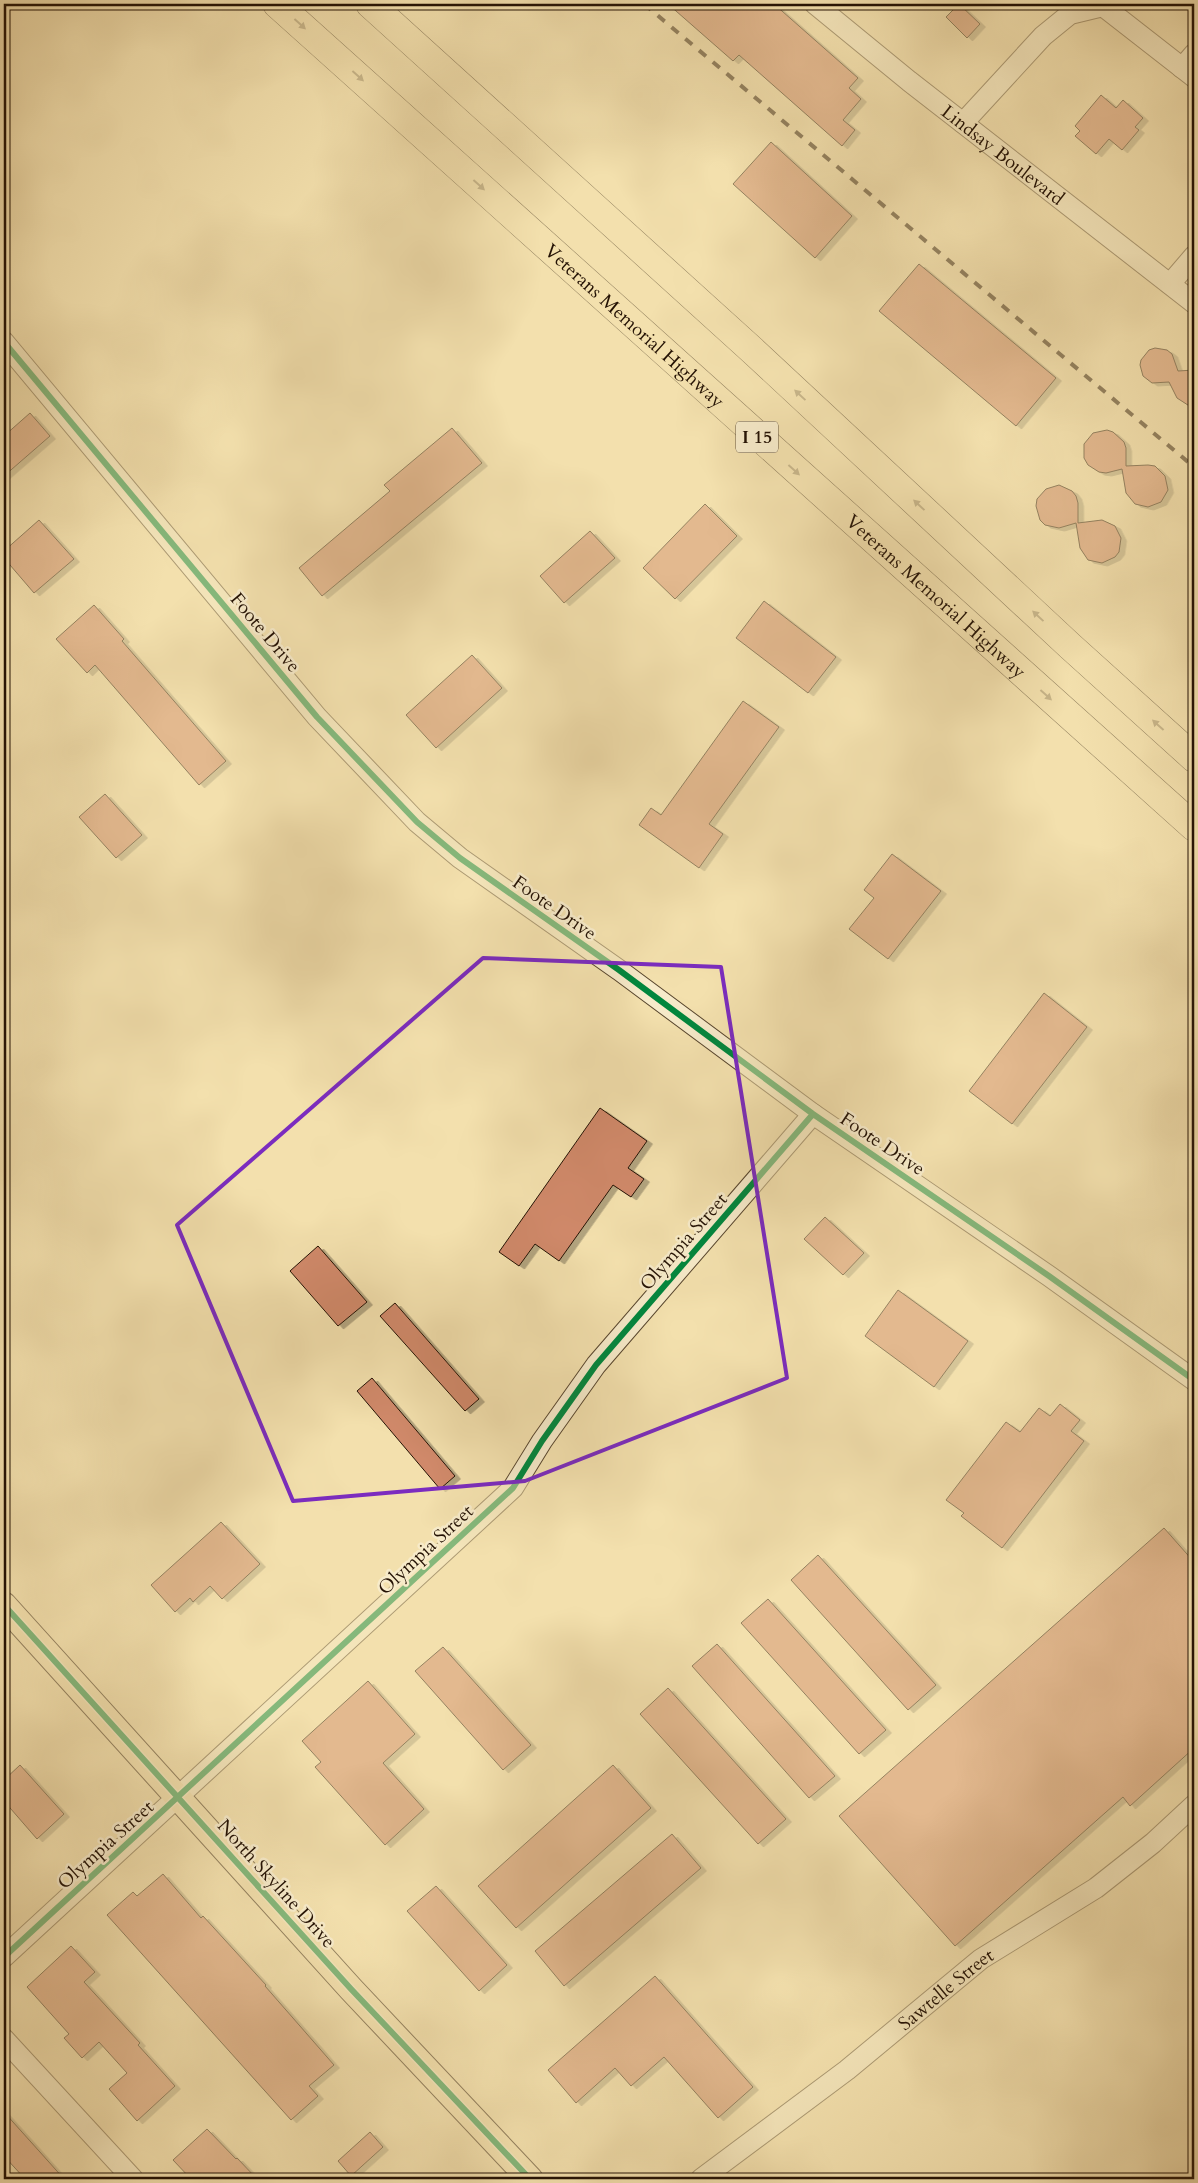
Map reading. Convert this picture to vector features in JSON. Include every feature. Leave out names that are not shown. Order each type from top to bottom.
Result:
[{"type":"highway","name":"Veterans Memorial Highway","points":[[277,4],[1194,827]]},
{"type":"highway","points":[[370,4],[752,350],[1194,758]]},
{"type":"main road","name":"North Skyline Drive","points":[[4,1605],[351,1989],[530,2179]]},
{"type":"street","name":"Lindsay Boulevard","points":[[814,4],[1194,303]]},
{"type":"street","points":[[963,123],[1043,36],[1070,14],[1103,6],[1120,9],[1190,66]]},
{"type":"street","points":[[1170,284],[1194,256]]},
{"type":"street","name":"Foote Drive","points":[[4,342],[317,717],[417,822],[460,858],[620,970],[813,1114],[1049,1276],[1194,1380]]},
{"type":"street","name":"Olympia Street","points":[[4,1957],[513,1488],[542,1441],[596,1365],[813,1114]]},
{"type":"street","name":"Sawtelle Street","points":[[701,2179],[847,2070],[981,1959],[1096,1888],[1153,1843],[1194,1805]]},
{"type":"street","points":[[4,2039],[133,2179]]},
{"type":"highlighted area","points":[[483,958],[721,967],[787,1378],[525,1481],[293,1501],[177,1225]]},
{"type":"building","points":[[668,4],[774,4],[858,78],[849,88],[861,99],[843,120],[855,130],[842,146],[739,55],[733,61]]},
{"type":"building","points":[[959,4],[980,24],[967,38],[946,17]]},
{"type":"building","points":[[1101,95],[1116,108],[1123,100],[1143,118],[1135,127],[1139,130],[1122,150],[1109,139],[1096,154],[1075,136],[1080,131],[1075,126]]},
{"type":"building","points":[[771,142],[852,216],[815,258],[733,184]]},
{"type":"building","points":[[919,264],[1056,378],[1016,426],[879,311]]},
{"type":"building","points":[[1155,348],[1167,350],[1172,354],[1178,371],[1194,370],[1194,409],[1177,398],[1169,382],[1152,383],[1143,376],[1140,365],[1141,360],[1149,350]]},
{"type":"building","points":[[30,413],[50,436],[4,476],[4,436]]},
{"type":"building","points":[[452,428],[482,463],[322,596],[299,568],[390,491],[384,485]]},
{"type":"building","points":[[1107,430],[1113,432],[1124,442],[1126,466],[1155,466],[1165,476],[1168,490],[1161,502],[1148,507],[1135,504],[1126,493],[1122,469],[1106,473],[1099,472],[1088,465],[1084,458],[1084,444],[1093,433]]},
{"type":"building","points":[[1059,485],[1072,491],[1076,496],[1078,523],[1102,520],[1115,526],[1121,538],[1119,552],[1115,557],[1102,563],[1088,560],[1080,548],[1076,523],[1059,528],[1045,525],[1040,520],[1036,506],[1037,499],[1046,489]]},
{"type":"building","points":[[705,504],[737,536],[675,599],[643,568]]},
{"type":"building","points":[[39,520],[74,559],[34,593],[4,558],[4,551]]},
{"type":"building","points":[[590,531],[615,558],[564,603],[540,576]]},
{"type":"building","points":[[764,601],[836,657],[808,693],[736,638]]},
{"type":"building","points":[[94,605],[124,639],[122,641],[226,761],[199,785],[95,665],[87,673],[56,639]]},
{"type":"building","points":[[472,655],[502,688],[436,748],[406,715]]},
{"type":"building","points":[[743,701],[779,727],[709,824],[723,834],[699,868],[639,825],[651,808],[661,815]]},
{"type":"building","points":[[105,794],[142,835],[116,858],[79,817]]},
{"type":"building","points":[[892,854],[941,891],[888,959],[849,929],[874,898],[864,890]]},
{"type":"building","points":[[1044,993],[1087,1027],[1012,1124],[969,1091]]},
{"type":"building","points":[[600,1108],[647,1141],[628,1168],[644,1179],[631,1197],[613,1185],[559,1261],[535,1244],[519,1266],[499,1252]]},
{"type":"building","points":[[825,1217],[864,1253],[843,1275],[804,1239]]},
{"type":"building","points":[[318,1246],[367,1302],[338,1326],[290,1271]]},
{"type":"building","points":[[898,1290],[968,1341],[934,1387],[865,1336]]},
{"type":"building","points":[[395,1303],[479,1399],[465,1411],[380,1316]]},
{"type":"building","points":[[372,1378],[455,1476],[440,1489],[357,1391]]},
{"type":"building","points":[[1060,1404],[1080,1420],[1071,1431],[1084,1441],[1002,1548],[961,1516],[964,1513],[946,1500],[1006,1422],[1020,1432],[1039,1408],[1050,1416]]},
{"type":"building","points":[[221,1522],[260,1564],[222,1599],[210,1586],[193,1602],[190,1598],[175,1612],[151,1585]]},
{"type":"building","points":[[1164,1528],[1194,1562],[1194,1748],[1130,1806],[1123,1797],[955,1946],[839,1816]]},
{"type":"building","points":[[818,1555],[936,1685],[908,1710],[791,1580]]},
{"type":"building","points":[[768,1599],[886,1730],[859,1754],[741,1623]]},
{"type":"building","points":[[717,1644],[835,1776],[809,1798],[692,1666]]},
{"type":"building","points":[[443,1647],[531,1745],[503,1770],[415,1671]]},
{"type":"building","points":[[368,1681],[415,1734],[383,1763],[424,1809],[385,1845],[315,1767],[321,1762],[302,1741]]},
{"type":"building","points":[[668,1688],[786,1819],[758,1844],[640,1714]]},
{"type":"building","points":[[20,1765],[64,1814],[37,1839],[4,1801],[4,1780]]},
{"type":"building","points":[[613,1765],[651,1808],[516,1928],[478,1886]]},
{"type":"building","points":[[672,1834],[701,1868],[564,1986],[535,1951]]},
{"type":"building","points":[[163,1874],[201,1918],[203,1916],[266,1985],[334,2065],[309,2086],[318,2096],[291,2120],[107,1915],[133,1892],[137,1896]]},
{"type":"building","points":[[436,1886],[507,1965],[479,1991],[407,1911]]},
{"type":"building","points":[[71,1946],[95,1972],[84,1982],[140,2043],[138,2045],[175,2086],[137,2121],[109,2089],[127,2073],[99,2042],[82,2058],[64,2038],[69,2034],[27,1987]]},
{"type":"building","points":[[655,1976],[753,2087],[718,2118],[664,2057],[631,2086],[615,2068],[576,2103],[548,2070]]},
{"type":"building","points":[[4,2112],[64,2179],[25,2179],[4,2156]]},
{"type":"building","points":[[207,2129],[257,2179],[191,2179],[173,2160]]},
{"type":"building","points":[[370,2132],[383,2147],[351,2176],[338,2161]]},
{"type":"railway","points":[[644,4],[1194,467]]},
{"type":"cycle path","points":[[4,342],[317,717],[417,822],[460,858],[619,970],[813,1114],[1049,1276],[1194,1380]]},
{"type":"cycle path","points":[[4,1957],[513,1488],[542,1441],[596,1365],[813,1114]]},
{"type":"cycle path","points":[[4,1605],[351,1989],[530,2179]]}]
